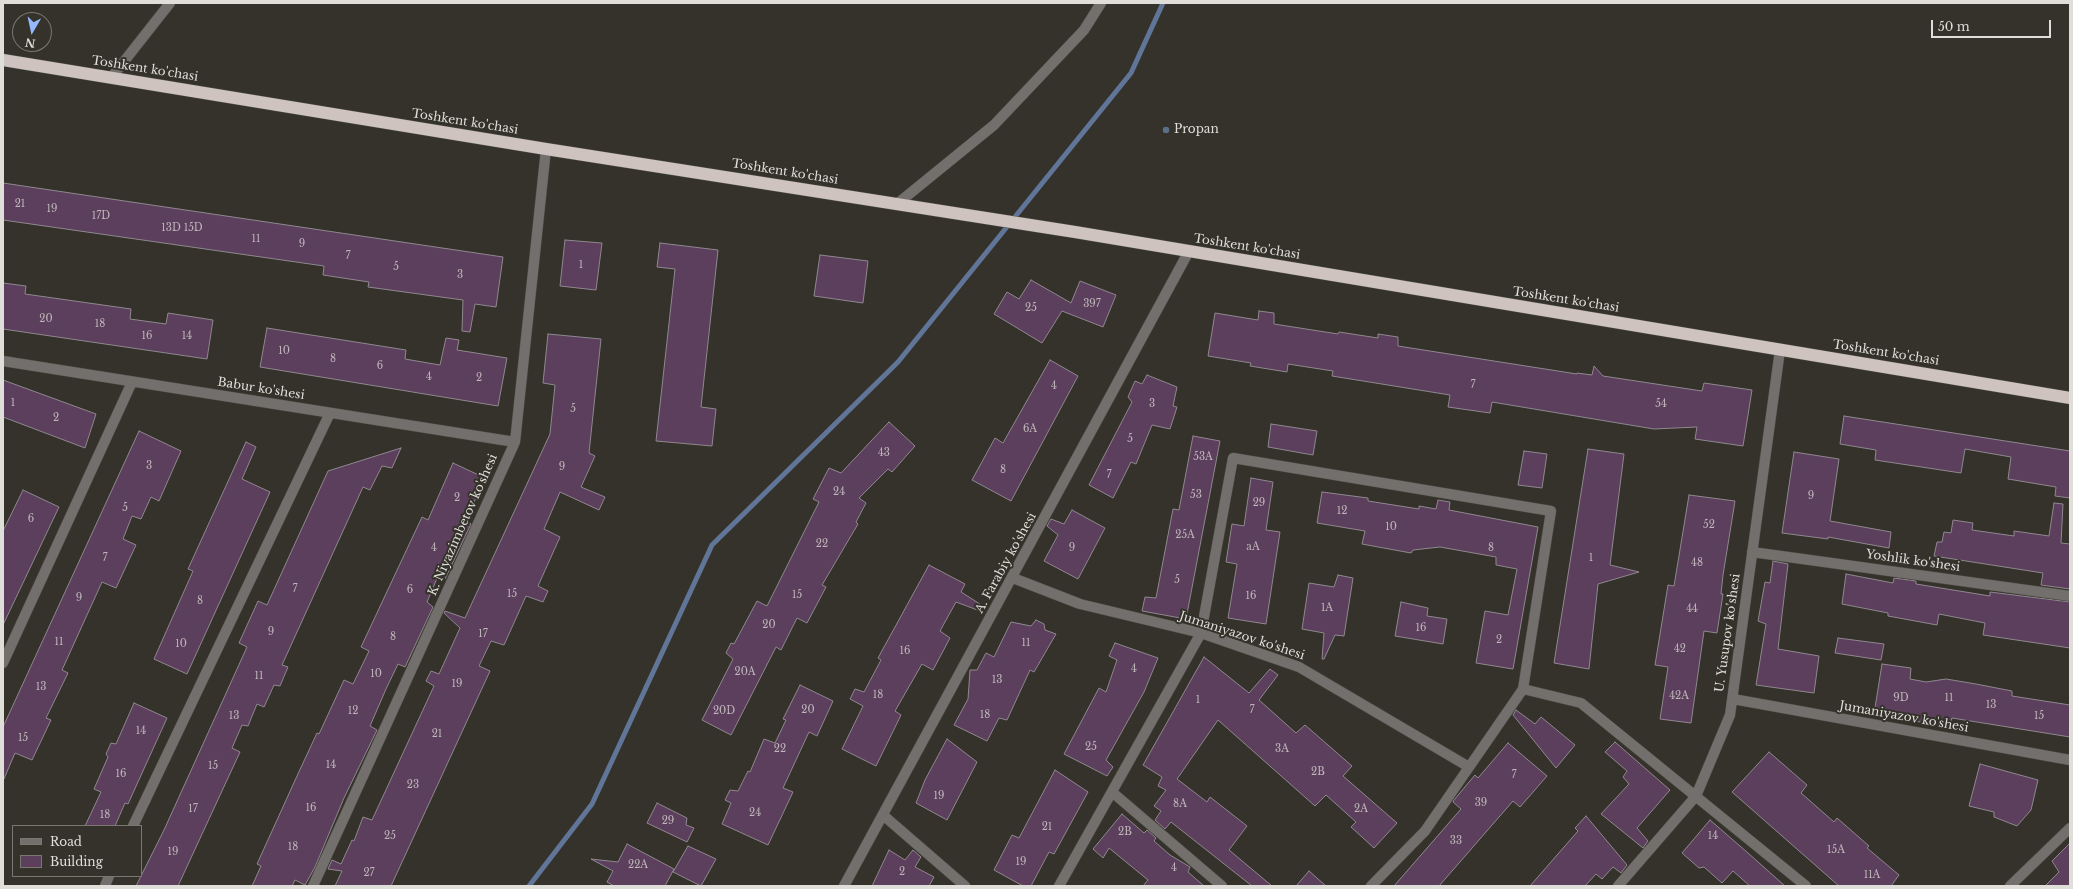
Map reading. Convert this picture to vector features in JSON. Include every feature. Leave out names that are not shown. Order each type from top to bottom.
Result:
[{"type":"highway","name":"Toshkent ko'chasi","points":[[3,60],[546,150],[1058,229],[2070,398]]},
{"type":"street","points":[[111,78],[170,3]]},
{"type":"street","points":[[897,204],[994,125],[1084,30],[1101,3]]},
{"type":"street","name":"K. Niyazimbetov ko'shesi","points":[[313,886],[515,442],[546,150]]},
{"type":"street","name":"A. Farabiy ko'shesi","points":[[844,886],[1013,578],[1189,251]]},
{"type":"street","name":"U. Yusupov ko'shesi","points":[[1618,886],[1696,796],[1730,715],[1780,350]]},
{"type":"street","name":"Babur ko'shesi","points":[[3,361],[515,442]]},
{"type":"street","points":[[3,663],[132,382]]},
{"type":"street","points":[[133,825],[330,413]]},
{"type":"street","points":[[1059,886],[1201,633],[1233,458],[1552,511],[1523,689],[1424,831],[1371,886]]},
{"type":"street","name":"Yoshlik ko'shesi","points":[[1752,552],[2070,596]]},
{"type":"street","name":"Jumaniyazov ko'shesi","points":[[1013,578],[1080,604],[1201,633],[1299,667],[1469,766]]},
{"type":"street","points":[[1523,689],[1581,703],[1806,886]]},
{"type":"street","name":"Jumaniyazov ko'shesi","points":[[1733,698],[2070,760]]},
{"type":"street","points":[[1112,792],[1222,886]]},
{"type":"street","points":[[882,816],[964,886]]},
{"type":"street","points":[[2010,886],[2070,828]]},
{"type":"street","points":[[105,886],[110,877]]},
{"type":"building","points":[[3,183],[503,257],[496,307],[475,304],[470,332],[462,331],[463,300],[368,287],[369,282],[323,275],[324,266],[3,220]]},
{"type":"building","points":[[565,240],[602,243],[596,290],[560,286]]},
{"type":"building","points":[[660,243],[718,250],[701,407],[716,409],[712,446],[656,441],[675,269],[657,267]]},
{"type":"building","points":[[820,255],[868,261],[863,303],[814,296]]},
{"type":"building","points":[[1031,280],[1071,303],[1080,281],[1116,295],[1103,327],[1062,311],[1042,343],[994,314],[1007,292],[1019,299]]},
{"type":"building","points":[[3,283],[26,286],[25,294],[131,309],[130,319],[166,324],[168,313],[213,320],[207,359],[3,329]]},
{"type":"building","points":[[1259,311],[1274,313],[1274,324],[1338,334],[1339,332],[1378,338],[1378,334],[1398,337],[1398,346],[1577,374],[1592,375],[1594,366],[1603,376],[1702,391],[1704,383],[1752,390],[1743,446],[1695,439],[1697,427],[1654,429],[1492,402],[1490,413],[1448,407],[1450,395],[1332,376],[1333,371],[1288,364],[1287,372],[1250,366],[1251,363],[1208,356],[1215,313],[1258,320]]},
{"type":"building","points":[[267,328],[406,350],[405,359],[440,365],[446,338],[459,340],[457,350],[507,358],[498,406],[260,367]]},
{"type":"building","points":[[548,334],[601,339],[589,453],[595,456],[581,487],[605,497],[599,510],[560,492],[544,529],[560,537],[538,586],[548,591],[543,602],[526,596],[504,645],[491,641],[479,666],[490,671],[391,886],[335,886],[342,871],[328,869],[332,860],[341,864],[352,840],[354,841],[363,817],[372,820],[434,686],[426,681],[431,671],[439,674],[460,628],[444,613],[445,611],[465,618],[550,434],[555,385],[543,383]]},
{"type":"building","points":[[1050,360],[1078,376],[1011,501],[972,480],[995,438],[1003,443]]},
{"type":"building","points":[[1147,375],[1177,387],[1173,406],[1177,407],[1170,429],[1152,425],[1136,464],[1131,462],[1113,498],[1089,485],[1132,402],[1128,397],[1135,381],[1142,384]]},
{"type":"building","points":[[3,380],[96,414],[85,448],[3,417]]},
{"type":"building","points":[[1844,416],[2070,451],[2070,498],[2055,496],[2056,487],[2008,479],[2011,457],[1965,449],[1961,473],[1875,460],[1876,450],[1840,444]]},
{"type":"building","points":[[889,422],[915,446],[892,472],[888,469],[859,498],[866,503],[856,522],[858,524],[822,585],[826,587],[807,623],[797,618],[781,650],[776,647],[731,735],[702,720],[733,659],[726,653],[731,643],[734,644],[757,601],[767,606],[819,502],[813,499],[829,468],[841,473]]},
{"type":"building","points":[[1271,424],[1317,431],[1313,455],[1268,447]]},
{"type":"building","points":[[139,431],[181,451],[159,501],[151,497],[141,519],[132,516],[123,539],[136,545],[116,588],[102,582],[62,670],[68,673],[46,718],[51,720],[32,760],[15,753],[3,781],[3,727]]},
{"type":"building","points":[[1193,436],[1220,441],[1186,619],[1142,611],[1145,597],[1156,598],[1173,509],[1179,510]]},
{"type":"building","points":[[246,442],[256,447],[242,479],[270,492],[187,674],[154,659],[193,571],[188,569]]},
{"type":"building","points":[[401,448],[392,468],[382,466],[370,490],[363,487],[282,665],[288,667],[280,686],[274,685],[264,707],[257,704],[248,726],[242,725],[232,748],[240,752],[178,886],[136,886],[140,877],[142,877],[142,874],[164,830],[247,647],[239,643],[258,601],[267,605],[328,471]]},
{"type":"building","points":[[1588,449],[1624,454],[1610,565],[1639,572],[1598,584],[1589,669],[1554,663]]},
{"type":"building","points":[[1524,451],[1547,454],[1542,488],[1518,485]]},
{"type":"building","points":[[1794,452],[1839,459],[1830,521],[1891,532],[1889,548],[1828,537],[1828,539],[1782,533]]},
{"type":"building","points":[[453,463],[485,478],[466,520],[471,524],[445,579],[438,576],[427,602],[433,607],[405,667],[398,664],[386,689],[370,726],[377,730],[344,798],[315,867],[305,885],[295,880],[292,886],[252,886],[261,866],[257,864],[317,733],[319,734],[344,680],[353,684],[369,651],[361,647],[422,517],[428,520]]},
{"type":"building","points":[[1251,478],[1273,482],[1266,530],[1280,532],[1266,624],[1228,618],[1237,564],[1226,562],[1232,524],[1244,526]]},
{"type":"building","points":[[23,490],[59,507],[3,625],[3,531]]},
{"type":"building","points":[[1322,492],[1368,498],[1368,501],[1419,509],[1419,506],[1436,509],[1438,500],[1450,502],[1449,510],[1538,527],[1513,669],[1476,663],[1485,611],[1508,615],[1517,569],[1496,565],[1496,557],[1440,547],[1413,550],[1411,553],[1362,544],[1365,531],[1317,523]]},
{"type":"building","points":[[1689,495],[1735,501],[1723,575],[1721,594],[1723,594],[1717,633],[1704,631],[1691,723],[1660,719],[1668,667],[1655,665],[1668,585],[1674,586]]},
{"type":"building","points":[[2054,503],[2063,504],[2061,543],[2070,544],[2070,589],[2041,585],[2043,573],[1934,556],[1937,542],[1942,542],[1944,532],[1951,533],[1953,520],[1973,523],[1972,530],[2014,536],[2014,531],[2049,536]]},
{"type":"building","points":[[1072,510],[1105,528],[1078,579],[1044,561],[1058,535],[1047,526],[1051,519],[1064,524]]},
{"type":"building","points":[[1773,561],[1788,564],[1778,649],[1819,656],[1814,693],[1756,685],[1766,624],[1758,621],[1765,582],[1770,583]]},
{"type":"building","points":[[929,565],[965,584],[961,592],[983,606],[980,611],[956,602],[940,631],[950,638],[933,670],[922,664],[895,711],[901,715],[876,766],[842,749],[863,706],[850,699],[855,689],[864,692],[881,660],[878,658]]},
{"type":"building","points":[[1846,574],[1893,583],[1894,578],[1916,581],[1916,584],[1990,596],[1990,592],[2070,602],[2070,648],[1983,635],[1985,623],[1939,614],[1937,625],[1888,616],[1888,613],[1842,604]]},
{"type":"building","points":[[1338,575],[1353,578],[1344,636],[1335,635],[1324,659],[1322,659],[1324,633],[1302,629],[1309,583],[1334,587]]},
{"type":"building","points":[[1401,602],[1428,608],[1427,616],[1447,619],[1443,644],[1395,636]]},
{"type":"building","points":[[1036,620],[1044,624],[1045,630],[1056,634],[1034,672],[1030,670],[1007,720],[999,718],[987,741],[954,725],[968,699],[970,670],[977,670],[986,653],[994,657],[1011,622],[1031,626]]},
{"type":"building","points":[[1838,638],[1884,644],[1881,660],[1835,653]]},
{"type":"building","points":[[1115,643],[1158,658],[1144,692],[1106,760],[1113,767],[1107,776],[1064,754],[1099,688],[1106,692],[1117,660],[1109,656]]},
{"type":"building","points":[[1204,657],[1249,693],[1270,669],[1278,675],[1259,700],[1296,733],[1305,725],[1352,766],[1343,776],[1397,823],[1374,848],[1351,827],[1356,822],[1326,795],[1315,806],[1218,720],[1177,779],[1207,802],[1210,797],[1247,826],[1229,850],[1272,886],[1252,886],[1171,822],[1165,829],[1155,820],[1161,811],[1154,806],[1166,790],[1158,786],[1162,777],[1143,765]]},
{"type":"building","points":[[1882,664],[1911,668],[1910,679],[1926,682],[1946,679],[2012,691],[2012,696],[2070,705],[2070,737],[1952,718],[1949,727],[1874,714]]},
{"type":"building","points":[[800,685],[833,701],[817,736],[809,732],[783,788],[793,792],[768,845],[722,824],[731,803],[725,800],[730,790],[738,791],[748,771],[750,772],[764,739],[775,743],[786,720],[783,719]]},
{"type":"building","points":[[134,703],[167,718],[128,804],[125,803],[115,825],[85,825],[101,792],[94,789],[108,757],[106,754],[111,743],[116,744]]},
{"type":"building","points":[[1516,710],[1535,724],[1541,717],[1575,745],[1556,768],[1513,715]]},
{"type":"building","points":[[947,739],[977,762],[947,820],[916,803],[925,780]]},
{"type":"building","points":[[1615,742],[1670,790],[1637,828],[1648,841],[1643,848],[1601,814],[1629,784],[1623,777],[1627,771],[1605,752]]},
{"type":"building","points":[[1508,743],[1547,776],[1520,807],[1513,801],[1439,886],[1394,886],[1461,809],[1453,802],[1454,800],[1475,775],[1478,778]]},
{"type":"building","points":[[1769,752],[1807,785],[1801,793],[1834,822],[1837,818],[1869,846],[1867,848],[1899,875],[1891,886],[1839,886],[1732,792]]},
{"type":"building","points":[[1980,764],[2038,780],[2031,810],[2017,826],[1994,817],[1994,812],[1969,806]]},
{"type":"building","points":[[1055,770],[1088,792],[1054,854],[1049,852],[1031,886],[1023,886],[994,870],[1012,835],[1019,838]]},
{"type":"building","points":[[657,803],[687,818],[686,825],[694,828],[687,842],[647,823]]},
{"type":"building","points":[[1122,814],[1144,833],[1147,830],[1156,838],[1154,841],[1170,855],[1190,867],[1188,872],[1204,886],[1143,886],[1148,880],[1109,848],[1103,858],[1093,849]]},
{"type":"building","points":[[1586,816],[1627,865],[1621,873],[1613,867],[1602,879],[1596,874],[1585,886],[1530,886],[1578,831],[1575,828]]},
{"type":"building","points":[[1710,820],[1785,886],[1750,886],[1733,871],[1722,883],[1704,867],[1699,868],[1682,853]]},
{"type":"building","points":[[2070,843],[2070,886],[2045,886],[2059,872],[2052,861]]},
{"type":"building","points":[[627,844],[674,869],[665,886],[614,886],[607,882],[613,871],[591,859],[618,862]]},
{"type":"building","points":[[688,846],[716,859],[701,886],[673,872]]},
{"type":"building","points":[[889,850],[905,860],[913,850],[921,857],[915,867],[934,877],[929,886],[872,886]]},
{"type":"building","points":[[1309,871],[1326,886],[1296,886]]},
{"type":"waterway","points":[[529,886],[592,804],[712,545],[898,362],[1131,73],[1163,3]]},
{"type":"place","name":"Propan","points":[[1166,130]]}]
